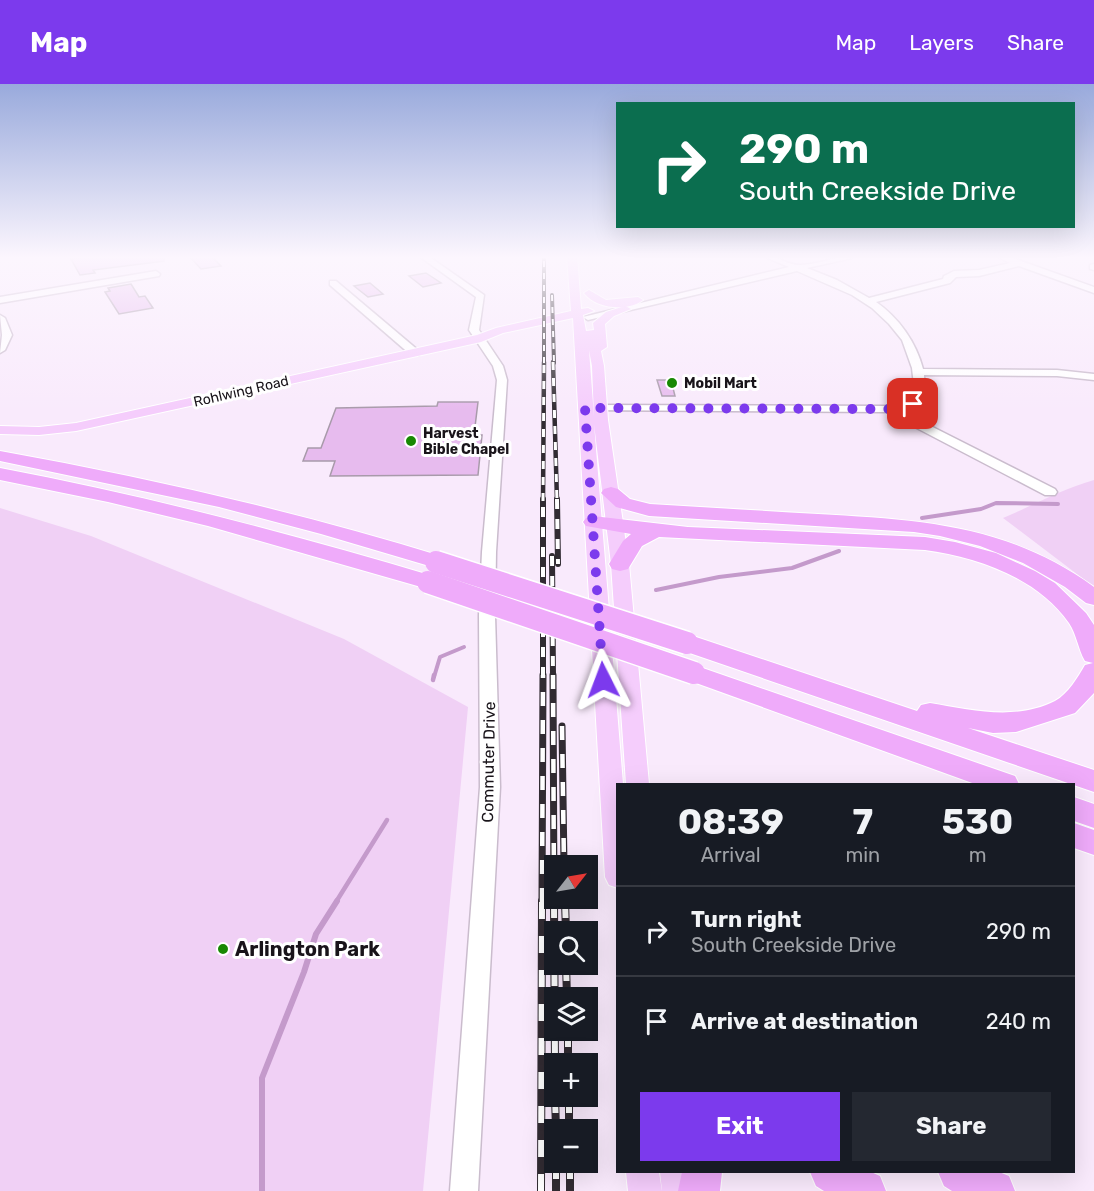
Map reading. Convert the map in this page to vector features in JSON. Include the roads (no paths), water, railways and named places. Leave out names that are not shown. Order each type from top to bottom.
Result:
[{"type":"highway","points":[[0,456],[97,474],[364,538],[432,572],[694,673],[1002,783]]},
{"type":"highway","points":[[0,474],[61,485],[432,572],[687,643],[1094,781]]},
{"type":"highway","points":[[611,493],[622,503],[631,507],[672,513],[914,526],[946,531],[999,544],[1029,556],[1055,569],[1094,598]]},
{"type":"highway","points":[[601,530],[638,516],[672,513]]},
{"type":"highway","points":[[601,530],[920,544],[972,552],[1002,564],[1045,587],[1069,607],[1085,628],[1094,655]]},
{"type":"highway","points":[[620,564],[629,544],[639,536],[659,531]]},
{"type":"highway","points":[[728,657],[808,674],[925,711],[993,723],[1016,722],[1066,707],[1086,686],[1094,671]]},
{"type":"highway","points":[[744,692],[955,783]]},
{"type":"highway","points":[[1075,809],[1094,816]]},
{"type":"highway","points":[[1075,835],[1094,843]]},
{"type":"highway","points":[[699,1191],[702,1173]]},
{"type":"highway","points":[[832,1173],[865,1191]]},
{"type":"highway","points":[[960,1173],[994,1191]]},
{"type":"main road","points":[[576,308],[583,315],[598,366],[593,408],[616,836]]},
{"type":"main road","points":[[584,308],[582,343],[611,493],[601,530],[620,564],[638,783]]},
{"type":"main road","points":[[598,366],[603,360],[599,323],[610,314],[625,309]]},
{"type":"main road","name":"Rohlwing Road","points":[[481,338],[500,330],[583,315]]},
{"type":"main road","name":"Rohlwing Road","points":[[0,430],[39,431],[76,427],[481,338],[505,336],[549,327],[583,315]]},
{"type":"main road","points":[[549,327],[564,327],[577,334],[582,343]]},
{"type":"main road","points":[[643,1173],[645,1191]]},
{"type":"main road","points":[[677,1173],[679,1191]]},
{"type":"street","points":[[362,308],[415,353]]},
{"type":"street","points":[[479,308],[474,330],[481,338]]},
{"type":"street","points":[[583,315],[610,308]]},
{"type":"street","points":[[583,315],[630,308]]},
{"type":"street","points":[[593,408],[888,409],[912,406],[918,397],[919,372],[907,339],[878,308]]},
{"type":"street","points":[[0,318],[7,334],[0,350]]},
{"type":"street","name":"Commuter Drive","points":[[464,1191],[490,787],[487,675],[489,563],[502,380],[498,366],[481,338]]},
{"type":"street","points":[[919,372],[1057,373],[1094,376]]},
{"type":"street","points":[[888,409],[1050,492]]},
{"type":"waterway","points":[[922,518],[981,509],[996,503],[1058,504]]},
{"type":"waterway","points":[[656,590],[719,577],[792,568],[839,551]]},
{"type":"waterway","points":[[434,677],[440,657],[464,647]]},
{"type":"waterway","points":[[433,680],[434,675]]},
{"type":"waterway","points":[[336,902],[387,820]]},
{"type":"waterway","points":[[262,1191],[262,1078],[304,972],[316,934],[337,901]]},
{"type":"railway","points":[[544,308],[544,362]]},
{"type":"railway","points":[[552,308],[554,363]]},
{"type":"railway","points":[[543,501],[544,362]]},
{"type":"railway","points":[[553,362],[557,501]]},
{"type":"railway","points":[[557,499],[558,564]]},
{"type":"railway","points":[[543,501],[543,675]]},
{"type":"railway","points":[[552,556],[553,677]]},
{"type":"railway","points":[[542,902],[543,675]]},
{"type":"railway","points":[[553,675],[554,855]]},
{"type":"railway","points":[[562,726],[564,855]]},
{"type":"railway","points":[[541,1191],[542,901]]},
{"type":"railway","points":[[554,909],[555,1053]]},
{"type":"railway","points":[[565,909],[566,921]]},
{"type":"railway","points":[[566,975],[567,987]]},
{"type":"railway","points":[[568,1041],[568,1053]]},
{"type":"railway","points":[[555,1107],[556,1119]]},
{"type":"railway","points":[[569,1107],[569,1119]]},
{"type":"railway","points":[[556,1173],[556,1191]]},
{"type":"railway","points":[[570,1173],[570,1191]]},
{"type":"place","name":"Mobil Mart","points":[[672,383]]},
{"type":"place","name":"Harvest Bible Chapel","points":[[411,441]]},
{"type":"place","name":"Arlington Park","points":[[223,949]]}]
